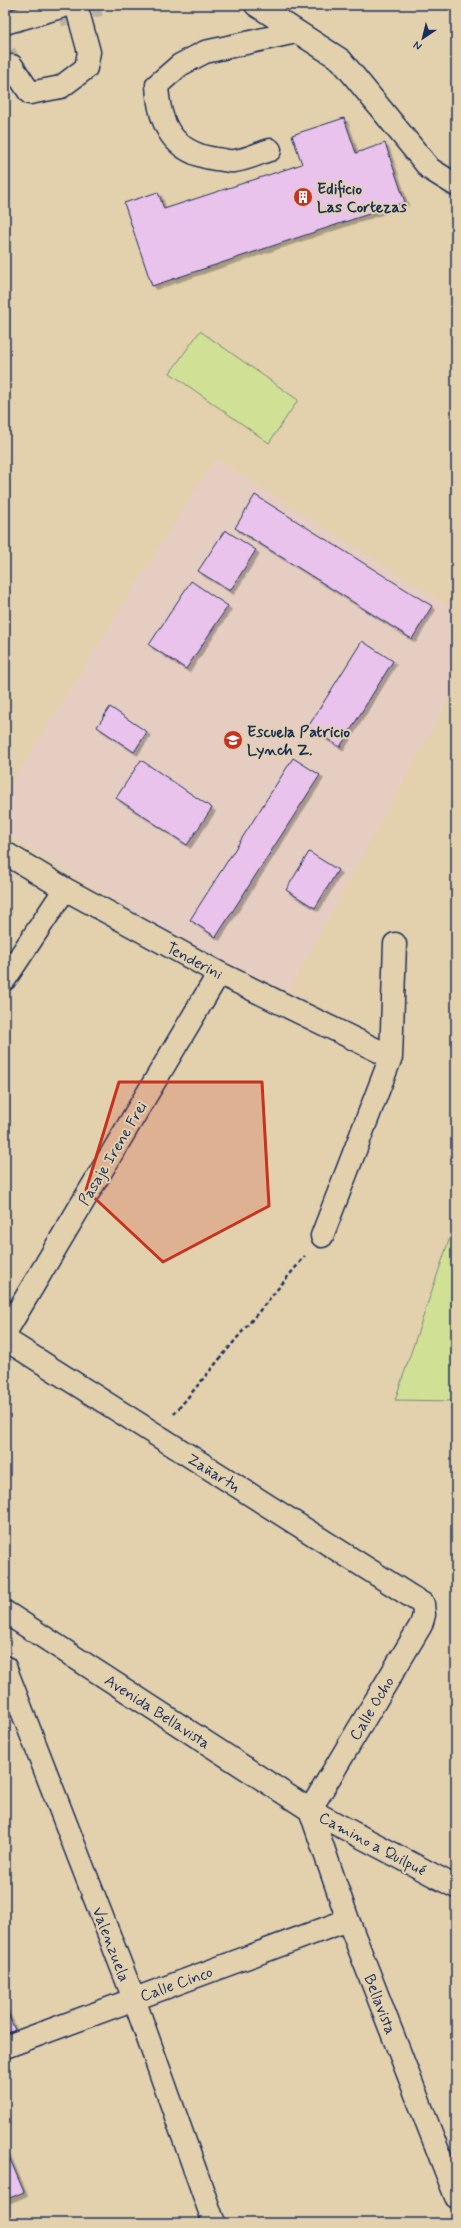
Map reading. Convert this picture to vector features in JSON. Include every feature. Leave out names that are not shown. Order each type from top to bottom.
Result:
[{"type":"street","points":[[5,23],[68,5]]},
{"type":"street","points":[[12,66],[30,92],[61,87],[86,68],[89,52],[76,5]]},
{"type":"street","points":[[256,5],[341,60],[430,169],[456,185]]},
{"type":"street","points":[[270,150],[234,161],[199,156],[180,145],[166,129],[158,108],[158,85],[180,65],[205,52],[296,32]]},
{"type":"street","name":"Tenderini","points":[[5,853],[65,889],[219,973],[391,1058]]},
{"type":"street","points":[[5,979],[65,889]]},
{"type":"street","points":[[322,1236],[391,1058],[395,944]]},
{"type":"street","name":"Pasaje Irene Frei","points":[[5,1333],[219,973]]},
{"type":"street","name":"Zañartu","points":[[5,1339],[423,1604]]},
{"type":"street","name":"Calle Ocho","points":[[310,1810],[421,1625],[424,1615],[423,1604]]},
{"type":"street","name":"Avenida Bellavista","points":[[5,1612],[310,1810]]},
{"type":"street","name":"Valenzuela","points":[[5,1667],[134,1999],[214,2223]]},
{"type":"street","name":"Camino a Quilpué","points":[[310,1810],[456,1887]]},
{"type":"street","name":"Bellavista","points":[[310,1810],[348,1920],[456,2197]]},
{"type":"street","name":"Calle Cinco","points":[[5,2048],[348,1920]]},
{"type":"path","points":[[156,1436],[322,1236]]},
{"type":"highlighted area","points":[[119,1082],[262,1082],[269,1206],[163,1262],[86,1190]]},
{"type":"shaded area","name":"Escuela Patricio Lynch Z.","points":[[215,458],[456,611],[456,685],[288,991],[193,948],[5,833],[5,794]]},
{"type":"green space","points":[[200,331],[298,400],[269,443],[170,373]]},
{"type":"green space","points":[[456,1223],[456,1401],[395,1400],[449,1240]]},
{"type":"building","name":"Edificio Las Cortezas","points":[[344,118],[356,153],[385,143],[405,202],[152,286],[124,203],[158,192],[164,209],[302,164],[292,135]]},
{"type":"building","points":[[255,495],[432,606],[412,639],[235,528]]},
{"type":"building","points":[[225,530],[256,550],[230,591],[198,571]]},
{"type":"building","points":[[191,581],[228,606],[186,669],[149,645]]},
{"type":"building","points":[[362,641],[393,661],[340,747],[308,727]]},
{"type":"building","points":[[110,707],[147,732],[134,752],[97,727]]},
{"type":"building","points":[[293,758],[320,775],[216,937],[190,920]]},
{"type":"building","points":[[141,760],[212,808],[187,845],[116,798]]},
{"type":"building","points":[[309,852],[338,870],[315,908],[286,890]]},
{"type":"building","points":[[5,2007],[15,2030],[5,2035]]},
{"type":"building","points":[[6,2150],[24,2192],[5,2200],[5,2151]]},
{"type":"tunnel","points":[[59,16],[100,5]]},
{"type":"tunnel","points":[[5,53],[12,66]]},
{"type":"place","name":"Edificio Las Cortezas","points":[[303,197]]},
{"type":"place","name":"Escuela Patricio Lynch Z.","points":[[233,740]]}]
